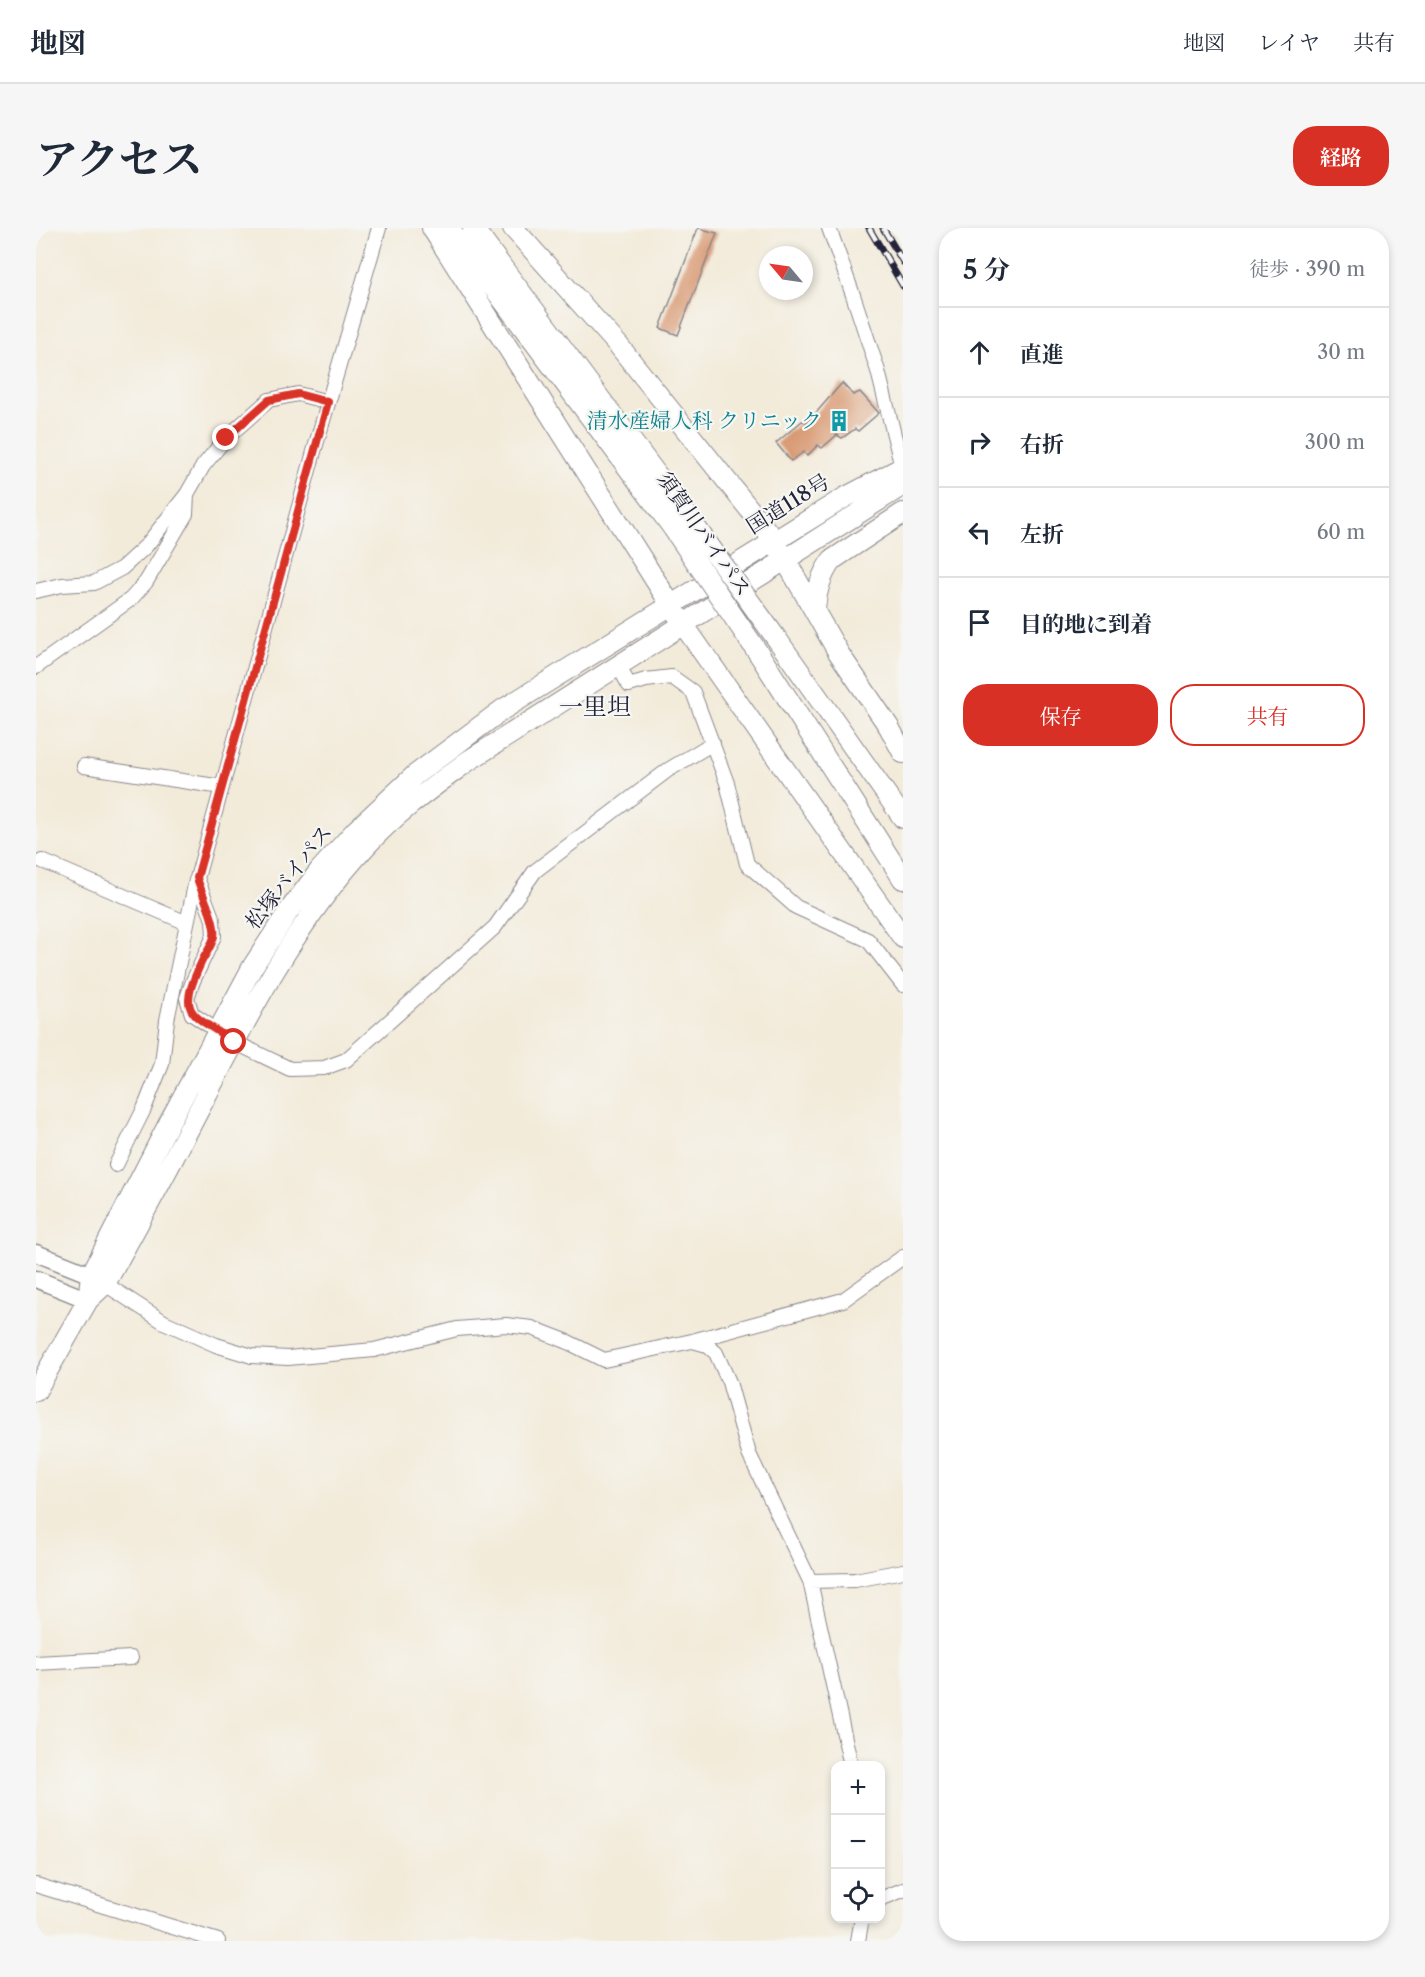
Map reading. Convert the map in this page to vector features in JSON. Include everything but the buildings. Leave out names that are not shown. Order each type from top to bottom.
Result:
[{"type":"highway","points":[[432,228],[671,606],[903,938]]},
{"type":"highway","name":"須賀川バイパス","points":[[449,228],[681,523],[779,642],[903,818]]},
{"type":"highway","name":"須賀川バイパス","points":[[473,228],[681,523],[759,654],[903,879]]},
{"type":"highway","points":[[513,228],[619,346],[774,540],[838,652],[889,727],[903,753]]},
{"type":"highway","name":"国道118号","points":[[671,606],[844,498],[902,482]]},
{"type":"highway","name":"国道118号","points":[[683,624],[902,482]]},
{"type":"highway","points":[[814,611],[819,584],[832,560],[903,513]]},
{"type":"highway","name":"松塚バイパス","points":[[36,1391],[88,1300],[226,1036],[253,966],[288,912],[320,870],[356,830],[415,775],[502,710],[671,606]]},
{"type":"highway","name":"松塚バイパス","points":[[226,1036],[273,974],[336,882],[381,831],[428,790],[468,761],[619,667],[683,624]]},
{"type":"main road","points":[[36,1253],[98,1280]]},
{"type":"main road","points":[[36,1279],[88,1300]]},
{"type":"street","points":[[829,228],[878,371],[902,482]]},
{"type":"street","points":[[116,1165],[144,1109],[162,1064],[167,1020],[197,878],[328,402],[378,232]]},
{"type":"street","points":[[36,591],[62,585],[94,583],[122,568],[146,546],[187,494],[203,466],[226,438],[269,400],[298,394],[328,402]]},
{"type":"street","points":[[36,667],[131,599],[146,582],[186,514],[187,494]]},
{"type":"street","points":[[619,667],[629,685],[646,680],[672,677],[693,692],[726,783],[747,864],[796,908],[868,940],[903,985]]},
{"type":"street","points":[[197,878],[213,920],[214,936],[192,981],[187,998],[192,1014],[226,1036],[290,1069],[324,1068],[346,1059],[495,927],[535,871],[668,770],[712,742]]},
{"type":"street","points":[[84,766],[222,787]]},
{"type":"street","points":[[42,861],[187,923]]},
{"type":"street","points":[[98,1280],[164,1322],[216,1345],[264,1358],[374,1350],[457,1329],[506,1325],[532,1328],[566,1341],[604,1360],[692,1341],[843,1300],[903,1257]]},
{"type":"street","points":[[692,1341],[707,1345],[716,1353],[729,1382],[749,1454],[810,1581],[850,1761]]},
{"type":"street","points":[[810,1581],[855,1580],[903,1571]]},
{"type":"street","points":[[36,1663],[131,1658]]},
{"type":"street","points":[[36,1885],[218,1941]]},
{"type":"street","points":[[885,1897],[903,1890]]},
{"type":"street","points":[[858,1941],[861,1923]]},
{"type":"railway","points":[[869,228],[903,286]]},
{"type":"railway","points":[[883,228],[903,262]]},
{"type":"place","name":"清水産婦人科 クリニック","points":[[839,421]]},
{"type":"district","name":"一里坦","points":[[595,707]]},
{"type":"route","points":[[226,438],[269,400],[298,394],[328,402],[197,878],[213,920],[214,936],[192,981],[187,998],[192,1014],[234,1042]]}]
